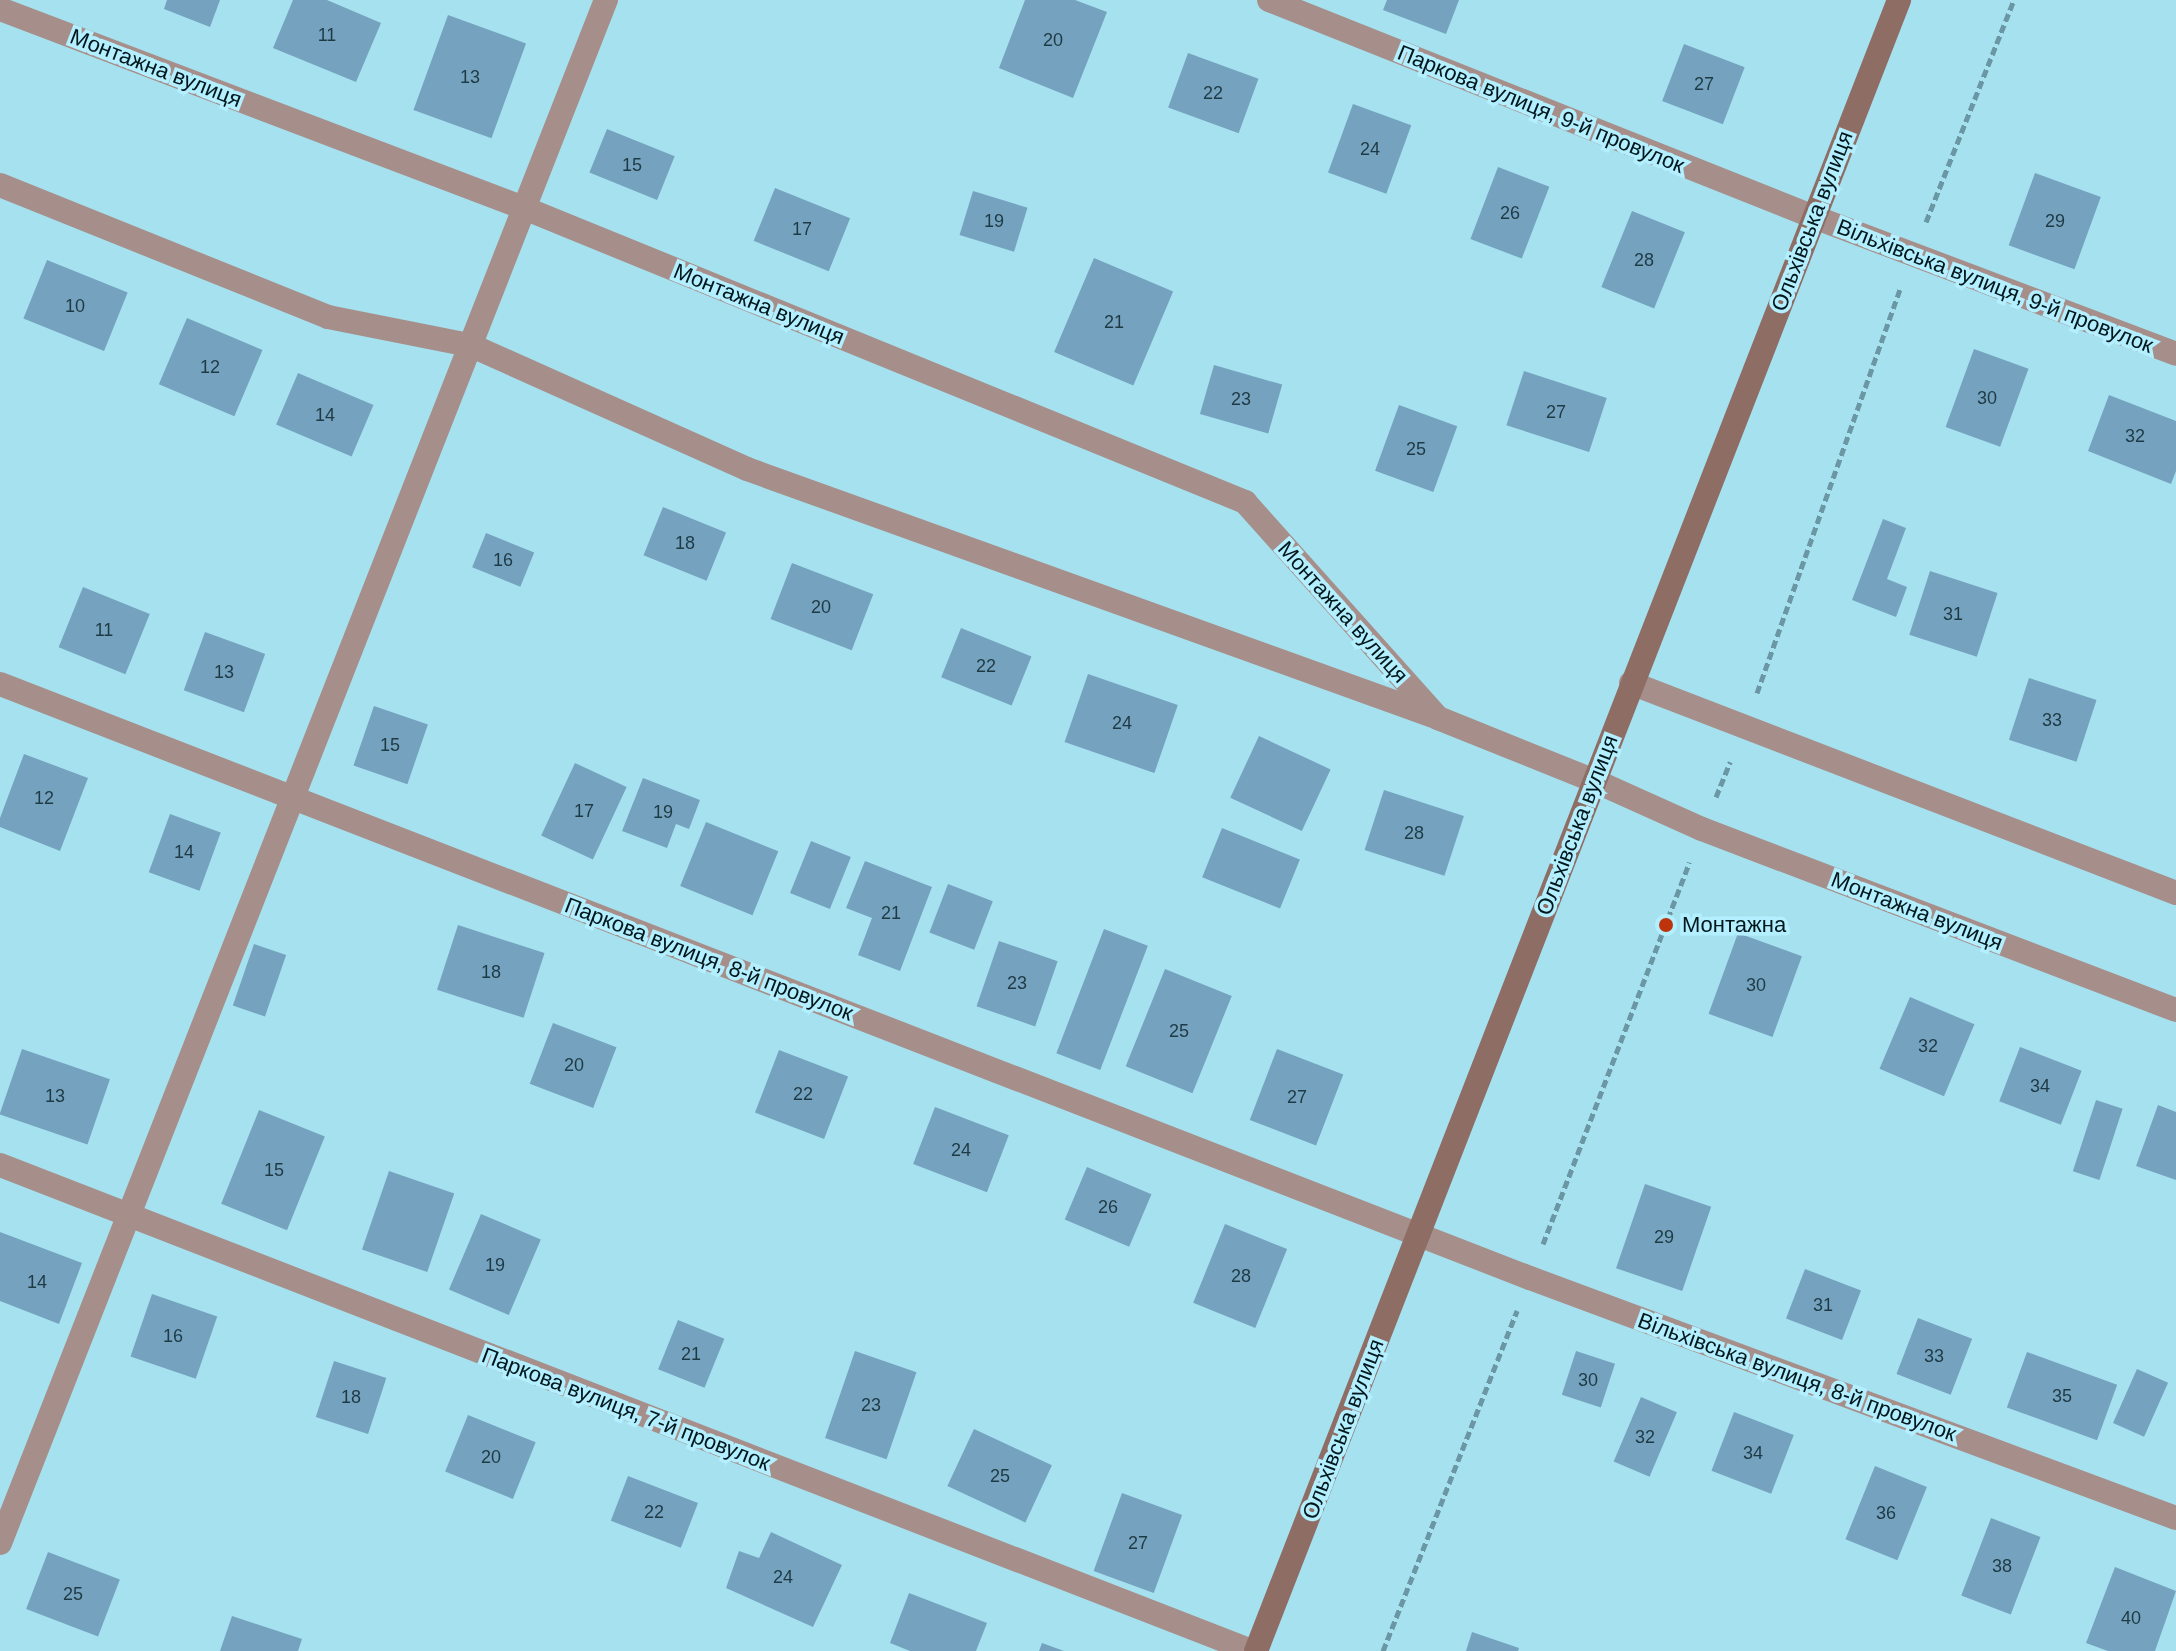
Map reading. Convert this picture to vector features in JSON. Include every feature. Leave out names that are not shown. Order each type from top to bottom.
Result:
[{"type":"street","points":[[0,1543],[606,0]]},
{"type":"street","name":"Паркова вулиця, 9-й провулок","points":[[1269,0],[1814,217]]},
{"type":"street","name":"Ольхівська вулиця","points":[[1254,1651],[1899,0]]},
{"type":"street","name":"Монтажна вулиця","points":[[0,9],[524,208],[1245,502],[1438,718]]},
{"type":"street","name":"Монтажна вулиця","points":[[0,185],[328,317],[470,345],[747,469],[1438,718],[1595,781],[1702,829],[2176,1010]]},
{"type":"street","name":"Вільхівська вулиця, 9-й провулок","points":[[1814,217],[2176,354]]},
{"type":"street","points":[[1631,683],[2176,893]]},
{"type":"street","name":"Паркова вулиця, 8-й провулок","points":[[0,684],[1419,1233]]},
{"type":"street","name":"Паркова вулиця, 7-й провулок","points":[[0,1165],[1254,1651]]},
{"type":"street","name":"Вільхівська вулиця, 8-й провулок","points":[[1419,1233],[2176,1518]]},
{"type":"building","points":[[167,0],[220,0],[210,27],[164,9]]},
{"type":"building","points":[[293,0],[327,0],[381,23],[356,82],[273,48]]},
{"type":"building","points":[[1025,0],[1075,0],[1107,12],[1073,98],[999,68]]},
{"type":"building","points":[[1387,0],[1459,0],[1446,34],[1383,10]]},
{"type":"building","points":[[448,15],[526,43],[491,138],[413,110]]},
{"type":"building","points":[[1684,44],[1745,67],[1723,124],[1662,101]]},
{"type":"building","points":[[1188,53],[1258,79],[1239,133],[1168,108]]},
{"type":"building","points":[[1353,104],[1411,125],[1386,194],[1328,173]]},
{"type":"building","points":[[607,129],[675,156],[657,200],[589,173]]},
{"type":"building","points":[[1498,167],[1549,187],[1522,259],[1470,239]]},
{"type":"building","points":[[2035,173],[2101,197],[2074,269],[2009,245]]},
{"type":"building","points":[[775,188],[850,218],[829,271],[754,241]]},
{"type":"building","points":[[973,191],[1028,208],[1014,252],[960,235]]},
{"type":"building","points":[[1632,211],[1685,232],[1654,308],[1601,287]]},
{"type":"building","points":[[1094,258],[1173,292],[1133,385],[1054,352]]},
{"type":"building","points":[[47,260],[128,293],[104,351],[23,318]]},
{"type":"building","points":[[187,318],[262,350],[234,416],[159,384]]},
{"type":"building","points":[[1974,349],[2029,369],[2000,447],[1946,427]]},
{"type":"building","points":[[1214,365],[1282,385],[1268,434],[1200,414]]},
{"type":"building","points":[[1524,371],[1607,398],[1589,452],[1506,425]]},
{"type":"building","points":[[298,373],[373,405],[352,457],[276,425]]},
{"type":"building","points":[[2109,395],[2176,421],[2176,471],[2171,484],[2088,451]]},
{"type":"building","points":[[1399,405],[1457,426],[1433,492],[1375,471]]},
{"type":"building","points":[[663,507],[726,532],[707,581],[644,555]]},
{"type":"building","points":[[1883,519],[1906,528],[1887,579],[1907,587],[1896,617],[1852,600]]},
{"type":"building","points":[[486,533],[534,552],[520,587],[472,567]]},
{"type":"building","points":[[792,563],[873,594],[852,650],[770,619]]},
{"type":"building","points":[[1930,571],[1998,593],[1977,657],[1909,635]]},
{"type":"building","points":[[83,587],[150,614],[125,674],[59,647]]},
{"type":"building","points":[[961,628],[1031,656],[1012,706],[941,677]]},
{"type":"building","points":[[205,632],[265,654],[244,712],[184,690]]},
{"type":"building","points":[[1088,674],[1178,705],[1154,773],[1065,742]]},
{"type":"building","points":[[2029,678],[2097,700],[2076,762],[2009,740]]},
{"type":"building","points":[[374,706],[428,725],[407,784],[353,766]]},
{"type":"building","points":[[1259,736],[1331,769],[1302,831],[1230,798]]},
{"type":"building","points":[[24,754],[88,778],[60,851],[0,827],[0,818]]},
{"type":"building","points":[[575,763],[627,787],[593,860],[541,836]]},
{"type":"building","points":[[643,778],[700,800],[689,829],[676,824],[667,848],[622,831]]},
{"type":"building","points":[[1384,790],[1464,816],[1444,876],[1365,850]]},
{"type":"building","points":[[170,814],[221,832],[200,891],[149,872]]},
{"type":"building","points":[[706,822],[778,851],[752,915],[680,886]]},
{"type":"building","points":[[1222,828],[1300,859],[1280,909],[1202,877]]},
{"type":"building","points":[[811,841],[851,857],[830,909],[790,893]]},
{"type":"building","points":[[865,861],[932,887],[900,971],[858,955],[872,918],[846,908]]},
{"type":"building","points":[[948,884],[993,901],[974,950],[929,933]]},
{"type":"building","points":[[458,925],[545,953],[524,1018],[437,990]]},
{"type":"building","points":[[1104,929],[1148,946],[1100,1070],[1056,1053]]},
{"type":"building","points":[[1738,933],[1802,956],[1772,1037],[1709,1014]]},
{"type":"building","points":[[999,941],[1058,961],[1035,1026],[977,1006]]},
{"type":"building","points":[[254,944],[286,955],[265,1017],[233,1005]]},
{"type":"building","points":[[1165,969],[1232,996],[1192,1093],[1126,1066]]},
{"type":"building","points":[[1910,997],[1974,1024],[1944,1096],[1880,1069]]},
{"type":"building","points":[[553,1023],[616,1047],[593,1108],[530,1084]]},
{"type":"building","points":[[2020,1047],[2082,1071],[2061,1125],[1999,1101]]},
{"type":"building","points":[[22,1049],[110,1079],[87,1145],[0,1114]]},
{"type":"building","points":[[1277,1049],[1343,1074],[1316,1145],[1250,1120]]},
{"type":"building","points":[[779,1050],[848,1077],[824,1139],[755,1113]]},
{"type":"building","points":[[2096,1100],[2123,1109],[2099,1180],[2073,1171]]},
{"type":"building","points":[[2158,1105],[2176,1112],[2176,1180],[2136,1166]]},
{"type":"building","points":[[935,1107],[1009,1135],[987,1192],[913,1164]]},
{"type":"building","points":[[259,1110],[325,1137],[287,1230],[221,1204]]},
{"type":"building","points":[[1087,1167],[1151,1194],[1129,1247],[1065,1219]]},
{"type":"building","points":[[389,1171],[454,1193],[427,1272],[362,1249]]},
{"type":"building","points":[[1645,1184],[1711,1207],[1682,1291],[1616,1268]]},
{"type":"building","points":[[481,1214],[541,1239],[509,1315],[449,1289]]},
{"type":"building","points":[[1225,1224],[1287,1249],[1255,1328],[1193,1303]]},
{"type":"building","points":[[0,1232],[82,1263],[59,1324],[0,1301]]},
{"type":"building","points":[[1805,1269],[1861,1291],[1842,1340],[1786,1318]]},
{"type":"building","points":[[152,1294],[217,1316],[196,1379],[131,1356]]},
{"type":"building","points":[[1918,1318],[1972,1339],[1951,1395],[1896,1374]]},
{"type":"building","points":[[678,1320],[724,1339],[705,1388],[658,1369]]},
{"type":"building","points":[[855,1351],[916,1372],[887,1459],[825,1438]]},
{"type":"building","points":[[1576,1351],[1615,1364],[1601,1407],[1562,1395]]},
{"type":"building","points":[[2027,1352],[2117,1385],[2097,1440],[2007,1407]]},
{"type":"building","points":[[334,1361],[386,1378],[368,1434],[316,1417]]},
{"type":"building","points":[[2137,1369],[2168,1383],[2144,1437],[2113,1423]]},
{"type":"building","points":[[1641,1397],[1677,1412],[1650,1477],[1614,1461]]},
{"type":"building","points":[[1734,1412],[1794,1435],[1771,1494],[1711,1471]]},
{"type":"building","points":[[468,1415],[536,1442],[513,1499],[445,1472]]},
{"type":"building","points":[[974,1429],[1052,1465],[1025,1522],[947,1486]]},
{"type":"building","points":[[1875,1466],[1927,1487],[1897,1560],[1845,1539]]},
{"type":"building","points":[[628,1476],[698,1503],[681,1548],[611,1521]]},
{"type":"building","points":[[1122,1493],[1182,1515],[1154,1593],[1094,1571]]},
{"type":"building","points":[[1991,1518],[2040,1537],[2011,1614],[1961,1595]]},
{"type":"building","points":[[771,1532],[842,1565],[813,1627],[726,1588],[739,1551],[759,1558]]},
{"type":"building","points":[[48,1552],[120,1580],[98,1637],[26,1609]]},
{"type":"building","points":[[2115,1567],[2176,1591],[2155,1651],[2108,1651],[2086,1643]]},
{"type":"building","points":[[909,1593],[987,1623],[976,1651],[910,1651],[890,1643]]},
{"type":"building","points":[[232,1616],[302,1639],[298,1651],[220,1651]]},
{"type":"building","points":[[1472,1632],[1519,1648],[1518,1651],[1466,1651]]},
{"type":"building","points":[[1042,1643],[1064,1651],[1039,1651]]},
{"type":"place","name":"Монтажна","points":[[1666,925]]}]
